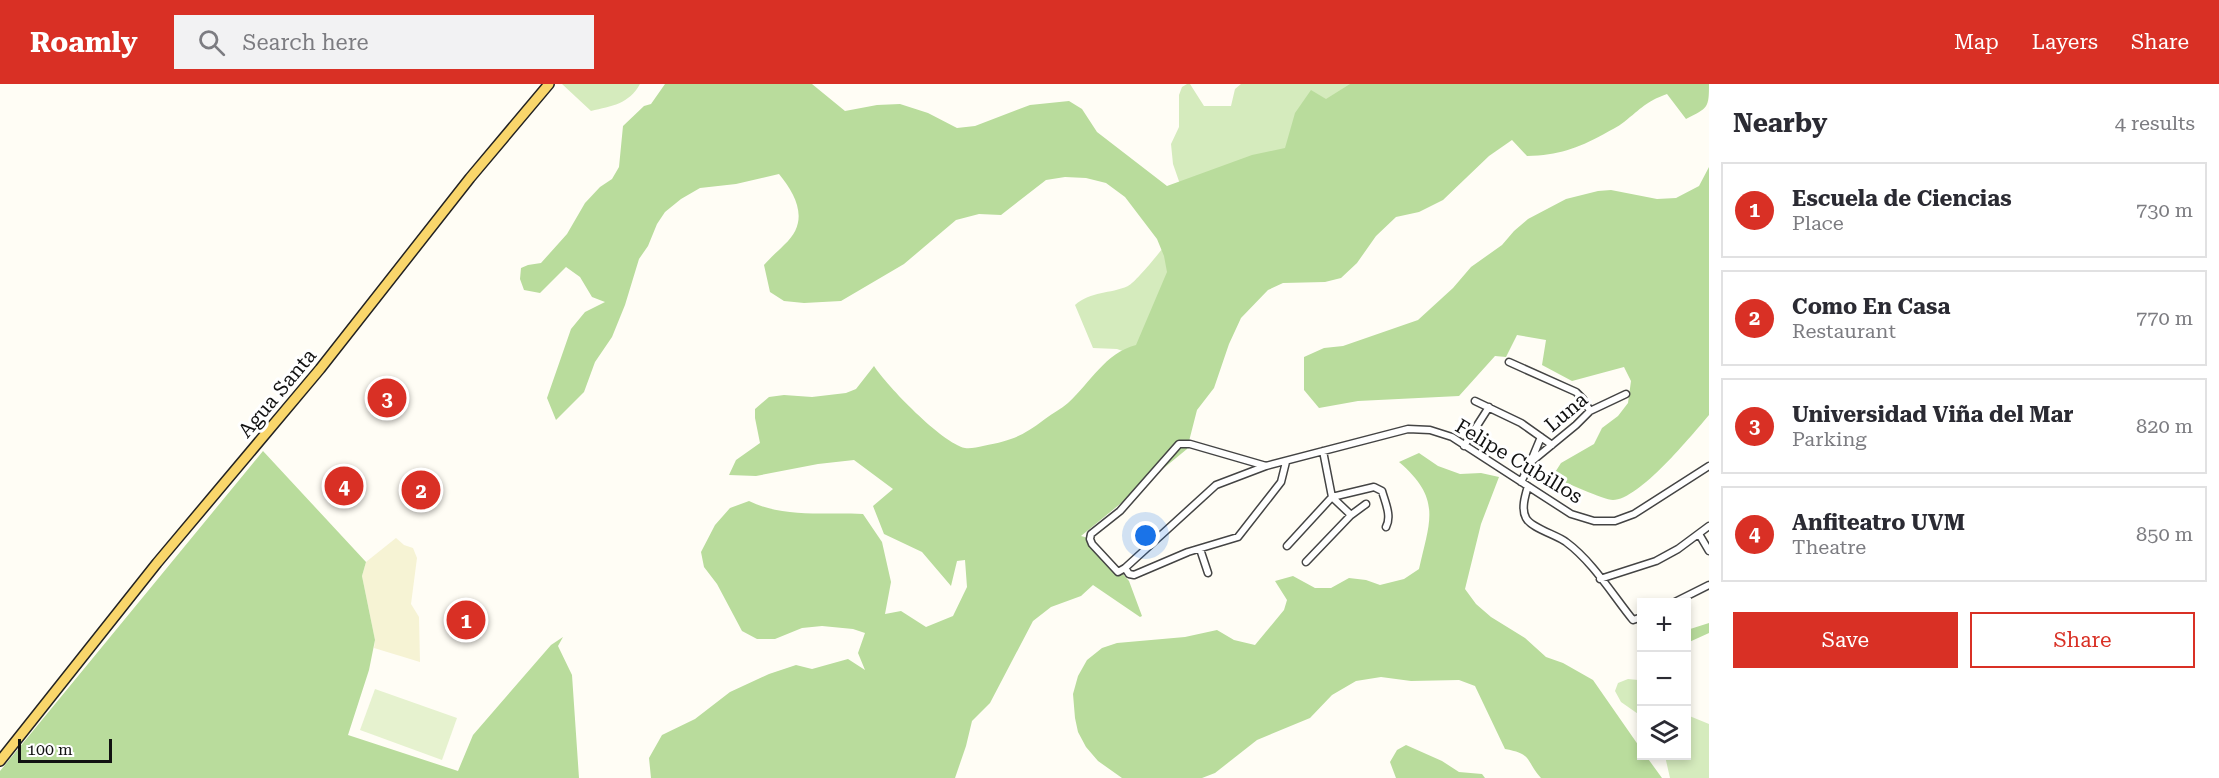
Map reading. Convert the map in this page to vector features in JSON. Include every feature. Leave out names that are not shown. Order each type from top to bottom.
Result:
[{"type":"main road","name":"Agua Santa","points":[[0,761],[157,563],[321,369],[470,178],[549,84]]},
{"type":"main road","name":"Agua Santa","points":[[0,754],[30,722]]},
{"type":"street","points":[[1509,362],[1576,392],[1590,411]]},
{"type":"street","name":"Luna","points":[[1531,462],[1590,411],[1626,394]]},
{"type":"street","points":[[1475,401],[1521,423],[1552,445]]},
{"type":"street","points":[[1464,446],[1489,407]]},
{"type":"street","name":"Felipe Cubillos","points":[[1125,568],[1216,485],[1266,466],[1401,430],[1415,428],[1445,434],[1578,517],[1594,522],[1608,522],[1634,514],[1709,467]]},
{"type":"street","name":"Luna","points":[[1521,482],[1541,437]]},
{"type":"street","points":[[1266,466],[1190,444],[1179,444],[1120,511],[1091,534],[1092,544],[1118,572],[1125,568],[1129,574],[1134,575],[1238,537],[1281,482],[1286,462]]},
{"type":"street","points":[[1323,451],[1332,497],[1351,515]]},
{"type":"street","points":[[1528,486],[1524,500],[1526,519],[1565,541],[1584,559],[1633,620],[1637,618]]},
{"type":"street","points":[[1287,546],[1332,497],[1374,487],[1382,491],[1387,507],[1389,522],[1386,527]]},
{"type":"street","points":[[1306,562],[1351,515],[1366,504]]},
{"type":"street","points":[[1600,579],[1656,561],[1678,549],[1709,526]]},
{"type":"street","points":[[1699,534],[1709,551]]},
{"type":"street","points":[[1200,549],[1208,573]]},
{"type":"street","points":[[1684,598],[1709,585]]},
{"type":"shaded area","points":[[396,538],[404,545],[413,548],[417,558],[411,604],[419,617],[420,662],[374,648],[375,640],[362,576],[366,562]]},
{"type":"green space","points":[[562,84],[640,84],[636,91],[625,100],[613,106],[591,111]]},
{"type":"green space","points":[[665,84],[812,84],[845,111],[877,105],[900,104],[928,113],[957,128],[975,126],[1030,105],[1069,101],[1082,109],[1097,132],[1167,186],[1252,155],[1285,148],[1295,113],[1311,90],[1326,99],[1350,84],[1709,84],[1708,103],[1699,112],[1686,119],[1667,94],[1648,103],[1617,127],[1585,144],[1567,150],[1527,156],[1512,140],[1489,156],[1443,200],[1419,212],[1396,217],[1376,236],[1357,263],[1341,278],[1325,282],[1283,283],[1268,290],[1241,318],[1229,344],[1214,388],[1197,410],[1187,449],[1081,536],[1092,539],[1129,581],[1142,616],[1140,617],[1093,585],[1081,596],[1051,607],[1033,621],[990,703],[972,721],[955,778],[651,778],[649,758],[662,735],[695,719],[730,692],[769,674],[796,665],[812,669],[848,659],[865,670],[858,653],[865,633],[853,629],[822,626],[802,628],[775,639],[757,639],[742,631],[717,584],[704,567],[701,552],[715,525],[730,508],[749,501],[790,512],[863,514],[882,542],[891,582],[885,614],[901,611],[926,627],[953,616],[967,587],[965,560],[957,561],[951,586],[922,552],[884,534],[873,506],[893,489],[854,460],[818,464],[756,476],[729,475],[736,460],[760,443],[755,409],[769,397],[784,395],[812,397],[846,393],[856,389],[874,366],[890,387],[916,413],[955,444],[972,448],[1009,440],[1029,430],[1065,405],[1107,361],[1125,349],[1136,345],[1167,272],[1157,239],[1125,197],[1106,183],[1086,178],[1065,177],[1046,180],[1001,215],[979,214],[956,220],[904,264],[841,301],[804,303],[784,301],[770,292],[764,265],[792,236],[797,227],[798,209],[785,182],[779,174],[736,184],[700,188],[665,212],[657,224],[648,246],[639,259],[625,305],[612,337],[595,362],[584,392],[556,420],[547,398],[571,329],[585,312],[605,302],[592,297],[580,277],[566,267],[540,293],[524,290],[520,279],[521,268],[541,263],[567,234],[585,203],[600,187],[612,179],[619,167],[623,126],[644,106],[651,104]]},
{"type":"green space","points":[[1190,84],[1204,106],[1231,106],[1235,89],[1241,84],[1499,84],[1137,356],[1117,349],[1093,348],[1075,305],[1088,297],[1128,286],[1184,222],[1181,187],[1173,164],[1171,144],[1179,127],[1179,95],[1182,87]]},
{"type":"green space","points":[[1709,167],[1709,415],[1664,465],[1637,490],[1613,500],[1552,477],[1561,463],[1594,444],[1602,428],[1618,416],[1628,403],[1631,381],[1624,367],[1572,381],[1542,365],[1546,340],[1517,335],[1506,357],[1495,356],[1459,396],[1358,401],[1319,408],[1304,390],[1304,357],[1324,348],[1343,346],[1418,320],[1453,288],[1471,267],[1502,245],[1528,219],[1566,199],[1598,191],[1611,190],[1657,199],[1676,198],[1699,186]]},
{"type":"green space","points":[[263,451],[366,562],[362,576],[375,640],[369,670],[348,735],[458,771],[473,735],[551,645],[563,637],[558,646],[572,675],[579,778],[0,778],[0,771]]},
{"type":"green space","points":[[1419,453],[1438,466],[1460,474],[1481,473],[1499,477],[1481,524],[1465,589],[1476,604],[1491,617],[1525,638],[1546,657],[1563,663],[1593,680],[1637,743],[1637,760],[1649,760],[1662,778],[1541,778],[1528,759],[1520,753],[1505,749],[1475,686],[1459,680],[1411,681],[1381,677],[1356,681],[1332,695],[1310,718],[1257,740],[1215,773],[1202,778],[1122,778],[1098,761],[1086,747],[1078,732],[1073,694],[1078,676],[1087,660],[1102,648],[1117,643],[1185,637],[1217,630],[1234,640],[1255,645],[1284,610],[1287,600],[1275,581],[1293,576],[1315,588],[1331,588],[1349,578],[1380,585],[1404,579],[1419,569],[1429,523],[1427,499],[1413,475],[1399,462]]},
{"type":"green space","points":[[1709,623],[1709,633],[1691,641],[1691,629]]},
{"type":"green space","points":[[1628,679],[1637,680],[1637,713],[1621,702],[1615,691],[1618,683]]},
{"type":"green space","points":[[375,689],[457,718],[442,760],[360,730]]},
{"type":"green space","points":[[1691,717],[1709,724],[1709,778],[1670,778],[1666,760],[1691,760]]},
{"type":"green space","points":[[1406,745],[1442,761],[1459,772],[1482,774],[1485,778],[1396,778],[1390,762],[1397,750]]},
{"type":"place","name":"Universidad Viña del Mar","points":[[387,398]]},
{"type":"place","name":"Anfiteatro UVM","points":[[344,486]]},
{"type":"place","name":"Como En Casa","points":[[421,490]]},
{"type":"place","name":"Escuela de Ciencias","points":[[466,620]]}]
